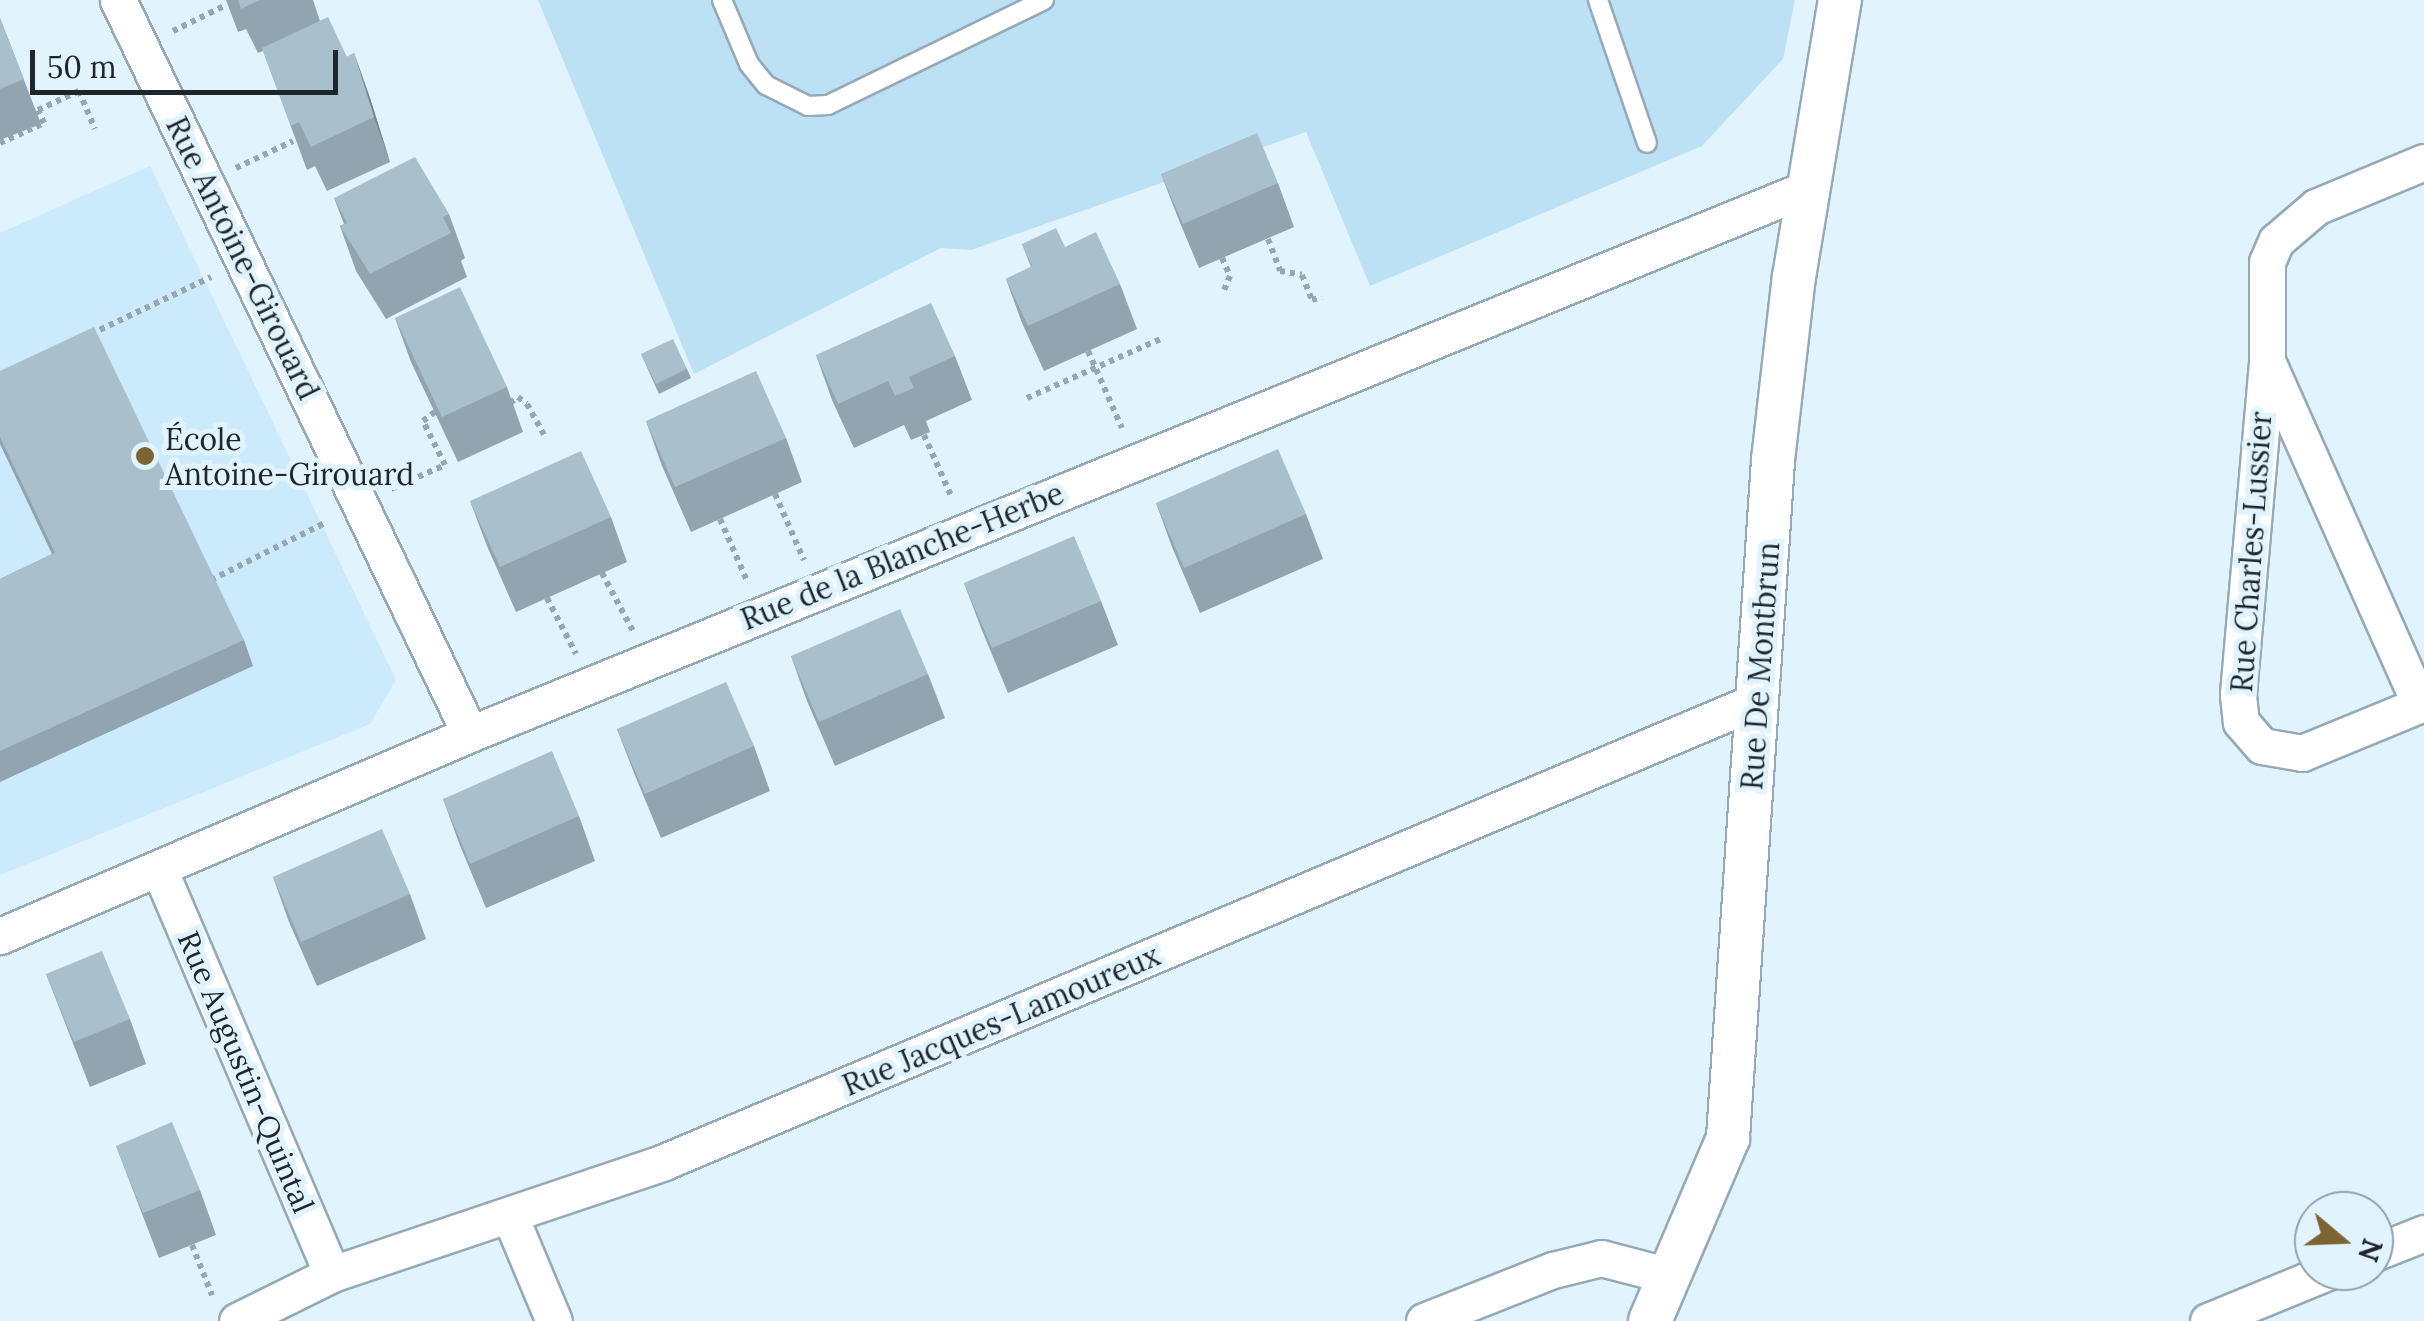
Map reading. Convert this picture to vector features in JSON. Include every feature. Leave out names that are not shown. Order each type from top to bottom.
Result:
[{"type":"street","name":"Rue Antoine-Girouard","points":[[118,0],[470,734]]},
{"type":"street","name":"Rue De Montbrun","points":[[1650,1321],[1728,1138],[1774,460],[1808,188],[1840,0]]},
{"type":"street","name":"Rue Charles-Lussier","points":[[2267,362],[2422,703],[2302,753],[2262,746],[2241,722],[2248,534],[2267,362],[2264,291],[2276,241],[2316,206],[2424,162]]},
{"type":"street","name":"Rue de la Blanche-Herbe","points":[[0,936],[160,871],[470,734],[1808,188]]},
{"type":"street","name":"Rue Jacques-Lamoureux","points":[[226,1312],[664,1162],[1758,700]]},
{"type":"street","name":"Rue Augustin-Quintal","points":[[160,871],[332,1274]]},
{"type":"street","points":[[510,1216],[554,1321]]},
{"type":"street","points":[[2394,1245],[2424,1233]]},
{"type":"street","points":[[1424,1321],[1536,1276],[1601,1258],[1670,1276]]},
{"type":"street","points":[[2208,1321],[2294,1286]]},
{"type":"lane","points":[[722,0],[749,64],[766,84],[808,106],[828,106],[1044,0]]},
{"type":"lane","points":[[1598,0],[1647,143]]},
{"type":"path","points":[[166,34],[226,5]]},
{"type":"path","points":[[0,144],[44,124],[38,110],[79,91],[95,128]]},
{"type":"path","points":[[230,171],[294,140]]},
{"type":"path","points":[[1268,238],[1280,271],[1302,275],[1312,300],[1322,298]]},
{"type":"path","points":[[1222,258],[1230,276],[1224,290]]},
{"type":"path","points":[[72,344],[215,275]]},
{"type":"path","points":[[1027,398],[1162,339]]},
{"type":"path","points":[[1088,352],[1124,433]]},
{"type":"path","points":[[510,403],[518,398],[527,404],[544,435]]},
{"type":"path","points":[[385,492],[445,465],[423,421],[436,412]]},
{"type":"path","points":[[924,435],[954,504]]},
{"type":"path","points":[[774,494],[806,566]]},
{"type":"path","points":[[211,580],[333,519]]},
{"type":"path","points":[[720,519],[751,589]]},
{"type":"path","points":[[602,573],[636,637]]},
{"type":"path","points":[[547,598],[579,660]]},
{"type":"path","points":[[192,1245],[226,1312]]},
{"type":"shaded area","points":[[538,0],[1795,0],[1783,59],[1702,146],[1370,286],[1306,132],[971,250],[941,248],[694,374]]},
{"type":"shaded area","name":"École Antoine-Girouard","points":[[150,166],[396,680],[370,724],[0,875],[0,233]]},
{"type":"building","points":[[238,0],[260,0],[241,9]]},
{"type":"building","points":[[328,17],[347,57],[354,53],[374,117],[311,147],[299,122],[291,126],[262,48]]},
{"type":"building","points":[[0,18],[24,79],[0,89]]},
{"type":"building","points":[[1257,133],[1278,183],[1183,224],[1161,174]]},
{"type":"building","points":[[415,157],[449,214],[443,217],[451,233],[370,274],[340,226],[347,223],[334,198]]},
{"type":"building","points":[[1056,228],[1065,247],[1096,232],[1120,284],[1028,326],[1006,279],[1032,266],[1022,244]]},
{"type":"building","points":[[460,287],[507,387],[442,417],[395,318]]},
{"type":"building","points":[[931,303],[955,356],[909,377],[914,388],[895,396],[888,381],[838,404],[816,355]]},
{"type":"building","name":"École Antoine-Girouard","points":[[94,327],[244,640],[0,751],[0,579],[55,553],[0,437],[0,371]]},
{"type":"building","points":[[673,339],[687,369],[656,384],[641,354]]},
{"type":"building","points":[[756,371],[786,438],[675,487],[646,421]]},
{"type":"building","points":[[1278,449],[1306,514],[1184,568],[1156,503]]},
{"type":"building","points":[[581,451],[611,517],[500,567],[470,501]]},
{"type":"building","points":[[1074,536],[1101,601],[992,648],[964,583]]},
{"type":"building","points":[[900,609],[928,674],[819,722],[791,656]]},
{"type":"building","points":[[726,682],[754,746],[645,794],[617,729]]},
{"type":"building","points":[[552,751],[579,816],[470,864],[443,799]]},
{"type":"building","points":[[382,829],[410,894],[301,942],[273,877]]},
{"type":"building","points":[[102,951],[130,1019],[74,1042],[46,974]]},
{"type":"building","points":[[172,1122],[200,1190],[143,1213],[116,1146]]},
{"type":"place","name":"École Antoine-Girouard","points":[[145,456]]}]
